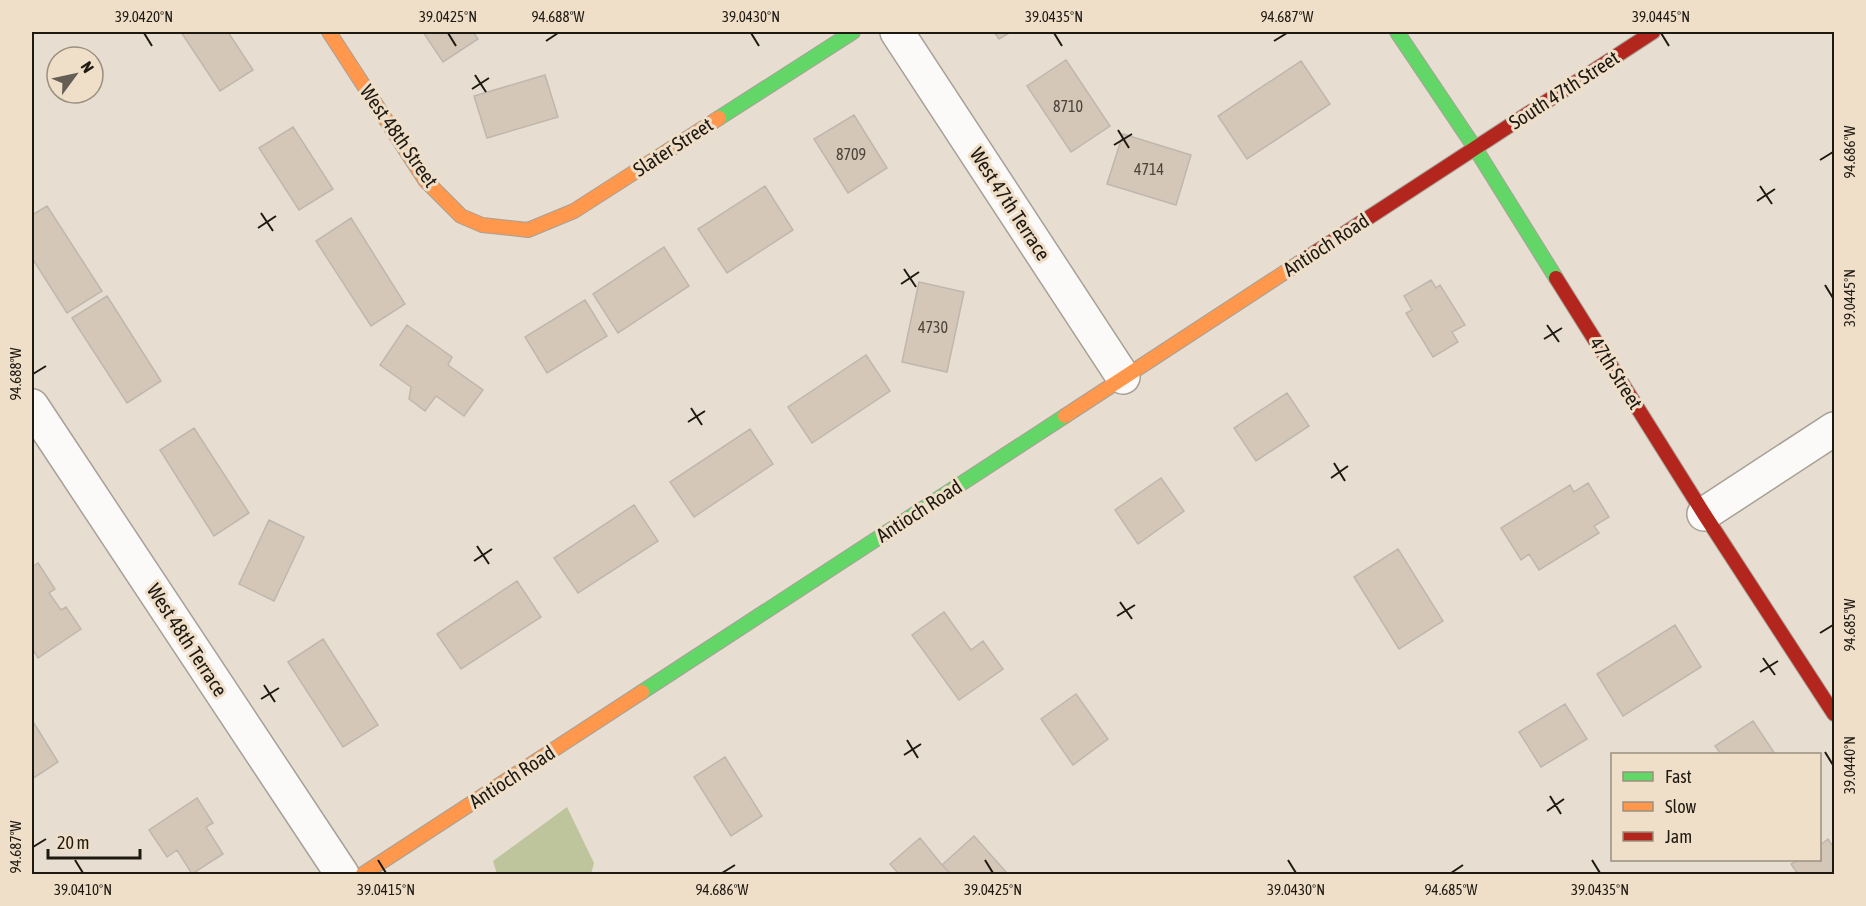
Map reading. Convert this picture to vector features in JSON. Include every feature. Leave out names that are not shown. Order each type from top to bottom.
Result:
[{"type":"main road","name":"West 48th Street","points":[[328,32],[425,180],[461,216],[482,225]]},
{"type":"main road","name":"Slater Street","points":[[482,225],[528,230],[574,211],[853,32]]},
{"type":"main road","name":"47th Street","points":[[1397,32],[1475,148],[1704,514],[1834,714]]},
{"type":"main road","name":"South 47th Street","points":[[1475,148],[1653,32]]},
{"type":"main road","name":"Antioch Road","points":[[363,874],[1475,148]]},
{"type":"street","name":"West 47th Terrace","points":[[897,32],[1123,377]]},
{"type":"street","name":"West 48th Terrace","points":[[32,406],[342,874]]},
{"type":"street","points":[[1704,514],[1834,429]]},
{"type":"green space","points":[[567,807],[594,863],[591,874],[497,874],[493,861]]},
{"type":"building","points":[[181,32],[228,32],[253,70],[220,91]]},
{"type":"building","points":[[423,32],[473,32],[478,39],[443,62]]},
{"type":"building","points":[[994,32],[1011,32],[999,39]]},
{"type":"building","points":[[1066,60],[1110,126],[1071,152],[1027,86]]},
{"type":"building","points":[[1301,61],[1330,104],[1247,159],[1218,116]]},
{"type":"building","points":[[545,75],[558,117],[487,138],[474,96]]},
{"type":"building","points":[[854,115],[887,168],[848,193],[814,139]]},
{"type":"building","points":[[293,127],[333,189],[299,210],[259,148]]},
{"type":"building","points":[[1123,134],[1191,155],[1176,205],[1107,184]]},
{"type":"building","points":[[765,186],[793,230],[727,273],[698,229]]},
{"type":"building","points":[[47,206],[102,291],[67,313],[32,258],[32,215]]},
{"type":"building","points":[[351,218],[405,304],[371,326],[316,241]]},
{"type":"building","points":[[664,247],[689,286],[618,333],[593,294]]},
{"type":"building","points":[[1431,280],[1436,288],[1440,285],[1465,325],[1452,332],[1458,342],[1433,357],[1406,313],[1412,310],[1404,296]]},
{"type":"building","points":[[919,282],[964,292],[947,372],[902,362]]},
{"type":"building","points":[[107,296],[161,381],[127,403],[72,318]]},
{"type":"building","points":[[585,300],[607,336],[547,373],[525,337]]},
{"type":"building","points":[[407,325],[452,357],[448,365],[483,390],[464,416],[436,396],[425,411],[409,399],[411,387],[380,365]]},
{"type":"building","points":[[866,355],[890,391],[812,443],[788,407]]},
{"type":"building","points":[[1287,393],[1309,426],[1256,461],[1234,428]]},
{"type":"building","points":[[194,428],[249,513],[214,536],[160,450]]},
{"type":"building","points":[[750,429],[773,464],[694,517],[670,482]]},
{"type":"building","points":[[1161,478],[1184,511],[1138,544],[1115,510]]},
{"type":"building","points":[[1588,483],[1609,517],[1594,526],[1599,533],[1539,570],[1529,554],[1521,560],[1501,528],[1570,485],[1574,492]]},
{"type":"building","points":[[634,505],[658,541],[578,593],[554,558]]},
{"type":"building","points":[[269,520],[304,537],[274,601],[239,584]]},
{"type":"building","points":[[1398,549],[1443,621],[1399,649],[1354,577]]},
{"type":"building","points":[[38,563],[55,589],[49,593],[61,610],[66,607],[81,629],[38,658],[32,648],[32,567]]},
{"type":"building","points":[[517,581],[541,617],[461,669],[437,634]]},
{"type":"building","points":[[944,612],[971,650],[983,641],[1003,669],[959,700],[912,635]]},
{"type":"building","points":[[1675,625],[1701,667],[1623,716],[1597,674]]},
{"type":"building","points":[[323,639],[378,725],[343,747],[288,662]]},
{"type":"building","points":[[1076,694],[1108,739],[1073,765],[1041,719]]},
{"type":"building","points":[[1565,704],[1587,739],[1541,767],[1519,732]]},
{"type":"building","points":[[32,720],[58,762],[32,779]]},
{"type":"building","points":[[1753,721],[1774,753],[1720,753],[1715,746]]},
{"type":"building","points":[[725,757],[762,816],[731,836],[694,777]]},
{"type":"building","points":[[197,798],[213,823],[206,827],[223,854],[192,874],[177,850],[167,857],[149,830]]},
{"type":"building","points":[[974,836],[1007,873],[951,874],[942,865]]},
{"type":"building","points":[[920,838],[951,874],[899,874],[890,864]]},
{"type":"building","points":[[1828,839],[1834,848],[1834,874],[1798,874],[1791,864],[1796,861],[1821,861],[1821,844]]},
{"type":"traffic: fast","points":[[719,118],[853,32]]},
{"type":"traffic: fast","points":[[1397,32],[1475,148],[1556,278]]},
{"type":"traffic: fast","points":[[642,692],[1065,416]]},
{"type":"traffic: slow","points":[[329,32],[425,180],[461,216],[482,225],[528,230],[574,211],[719,118]]},
{"type":"traffic: slow","points":[[1065,416],[1299,263]]},
{"type":"traffic: slow","points":[[363,874],[642,692]]},
{"type":"traffic: jam","points":[[1299,263],[1653,32]]},
{"type":"traffic: jam","points":[[1556,278],[1704,514],[1834,714]]}]
